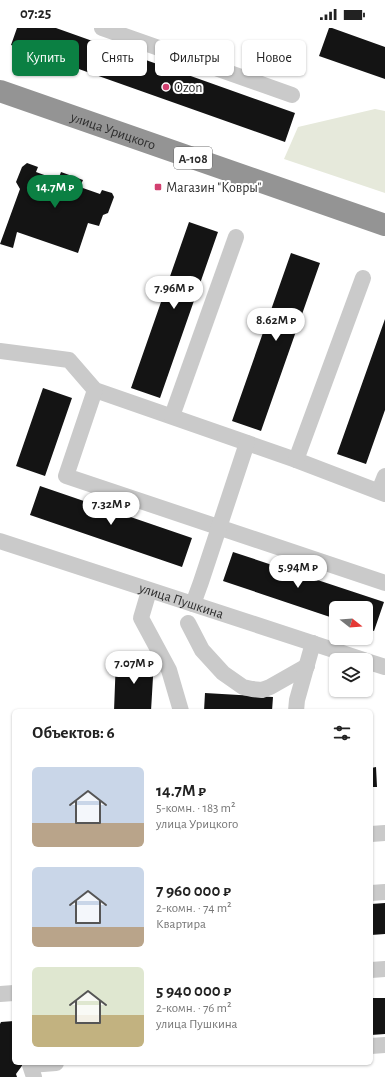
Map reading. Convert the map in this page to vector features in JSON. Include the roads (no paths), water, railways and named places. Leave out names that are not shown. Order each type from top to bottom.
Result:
[{"type":"highway","name":"улица Урицкого","points":[[0,91],[385,225]]},
{"type":"street","points":[[102,28],[292,95]]},
{"type":"street","points":[[172,416],[236,237]]},
{"type":"street","points":[[296,460],[363,278]]},
{"type":"street","points":[[0,351],[69,360],[95,390],[296,460],[382,493],[385,476]]},
{"type":"street","points":[[95,390],[66,476],[385,583]]},
{"type":"street","points":[[193,604],[247,443]]},
{"type":"street","name":"улица Пушкина","points":[[0,541],[149,591],[344,653]]},
{"type":"street","points":[[149,591],[141,618],[169,670],[180,709]]},
{"type":"street","points":[[188,624],[202,650],[222,673],[243,687],[262,690],[307,666]]},
{"type":"street","points":[[296,709],[297,700],[313,643]]},
{"type":"street","name":"улица Пушкина","points":[[373,663],[385,667]]},
{"type":"street","points":[[373,834],[385,833]]},
{"type":"street","points":[[373,893],[385,892]]},
{"type":"street","points":[[373,970],[385,969]]},
{"type":"street","points":[[373,1046],[385,1045]]},
{"type":"street","points":[[34,1077],[30,1066],[39,1065]]},
{"type":"place","name":"Ozon","points":[[166,87]]},
{"type":"place","name":"Магазин \"Ковры\"","points":[[158,187]]}]
